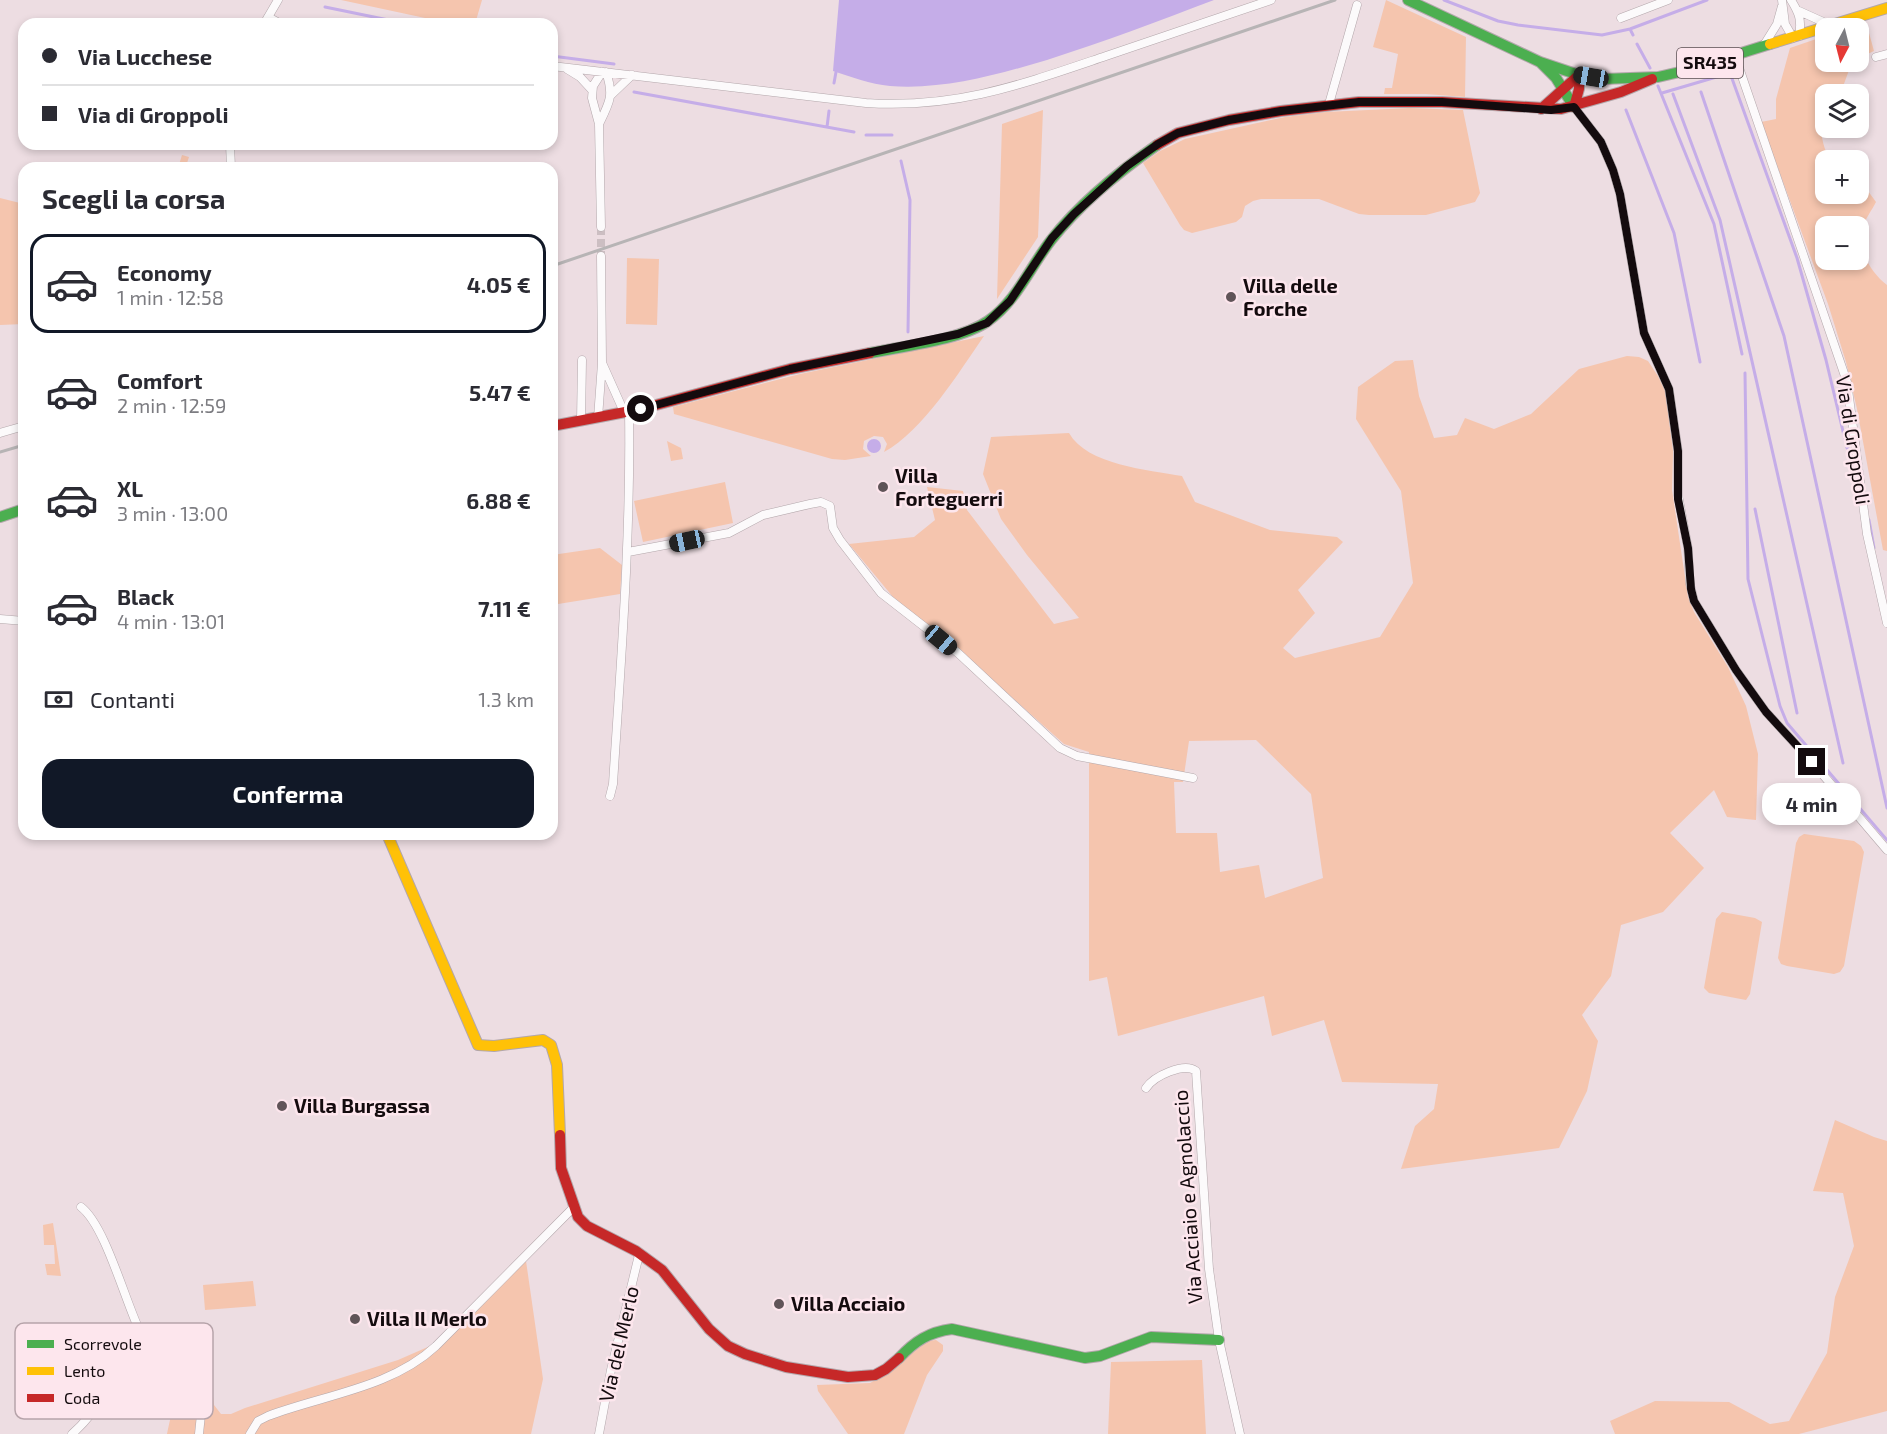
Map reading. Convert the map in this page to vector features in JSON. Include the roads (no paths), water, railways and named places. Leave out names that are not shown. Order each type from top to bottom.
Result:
[{"type":"street","points":[[267,18],[278,0]]},
{"type":"street","points":[[558,67],[866,103],[913,104],[958,100],[1034,81],[1271,0]]},
{"type":"street","name":"SR435","points":[[1408,0],[1540,62],[1579,75],[1613,79],[1658,77],[1815,31]]},
{"type":"street","points":[[1621,18],[1668,0]]},
{"type":"street","points":[[1782,3],[1785,24],[1796,37],[1801,24],[1799,11],[1791,0]]},
{"type":"street","points":[[1762,48],[1777,24],[1782,3]]},
{"type":"street","points":[[1329,105],[1357,5]]},
{"type":"street","name":"SR435","points":[[1856,18],[1887,8]]},
{"type":"street","points":[[1799,11],[1815,18]]},
{"type":"street","points":[[1876,57],[1887,54]]},
{"type":"street","name":"Via di Groppoli","points":[[1735,56],[1848,382],[1867,534],[1887,623]]},
{"type":"street","points":[[1540,62],[1556,78],[1574,107],[1601,142],[1620,194],[1644,333],[1669,389],[1678,451],[1678,499],[1689,555],[1691,589],[1696,607],[1766,712],[1887,849]]},
{"type":"street","points":[[563,67],[580,77],[592,90]]},
{"type":"street","points":[[601,227],[599,124],[593,105],[592,90],[604,72]]},
{"type":"street","points":[[604,72],[611,95]]},
{"type":"street","points":[[599,124],[611,95],[632,75]]},
{"type":"street","points":[[1541,109],[1579,75]]},
{"type":"street","points":[[1574,107],[1580,89],[1579,75]]},
{"type":"street","points":[[558,425],[626,412],[790,369],[939,339],[980,326],[990,321],[1010,301],[1052,238],[1074,214],[1127,166],[1173,135],[1251,116],[1329,105],[1425,102],[1561,109],[1629,89],[1658,77]]},
{"type":"street","points":[[598,418],[602,363],[601,256]]},
{"type":"street","points":[[580,421],[582,360]]},
{"type":"street","points":[[602,363],[626,412],[630,484],[614,784],[610,796]]},
{"type":"street","points":[[0,434],[18,428]]},
{"type":"street","points":[[628,552],[729,533],[763,515],[824,503],[830,506],[833,528],[840,540],[881,592],[958,653],[1060,748],[1077,756],[1193,778]]},
{"type":"street","points":[[0,517],[18,511]]},
{"type":"street","points":[[0,619],[18,620]]},
{"type":"street","points":[[390,840],[478,1046],[543,1040],[551,1045],[557,1065],[561,1168],[579,1220],[662,1270],[717,1338],[732,1350],[814,1374],[858,1377],[875,1375],[887,1368],[920,1337],[943,1329],[952,1329],[1085,1358],[1100,1356],[1151,1337],[1219,1340]]},
{"type":"street","name":"Via Acciaio e Agnolaccio","points":[[1146,1088],[1155,1079],[1180,1069],[1191,1068],[1196,1071],[1209,1269],[1219,1340],[1240,1434]]},
{"type":"street","points":[[81,1207],[92,1219],[100,1236],[136,1323]]},
{"type":"street","points":[[250,1434],[256,1424],[268,1416],[369,1384],[419,1360],[436,1346],[574,1207]]},
{"type":"street","name":"Via del Merlo","points":[[599,1434],[611,1370],[639,1255]]},
{"type":"street","points":[[72,1434],[85,1419]]},
{"type":"street","points":[[199,1434],[201,1419]]},
{"type":"waterway","points":[[1444,0],[1498,21],[1602,35],[1630,29],[1707,0]]},
{"type":"waterway","points":[[325,7],[379,18]]},
{"type":"waterway","points":[[1630,29],[1633,35]]},
{"type":"waterway","points":[[1637,44],[1650,68]]},
{"type":"waterway","points":[[558,57],[614,64]]},
{"type":"waterway","points":[[834,83],[836,72]]},
{"type":"waterway","points":[[1662,93],[1730,73],[1797,258],[1826,360],[1847,448],[1855,453]]},
{"type":"waterway","points":[[1658,86],[1714,224],[1742,354]]},
{"type":"waterway","points":[[634,92],[854,132]]},
{"type":"waterway","points":[[1701,92],[1784,336],[1887,808]]},
{"type":"waterway","points":[[1673,94],[1720,220],[1843,763]]},
{"type":"waterway","points":[[1626,110],[1674,233],[1700,362]]},
{"type":"waterway","points":[[827,127],[829,111]]},
{"type":"waterway","points":[[866,135],[892,135]]},
{"type":"waterway","points":[[901,161],[910,200],[908,332]]},
{"type":"waterway","points":[[1745,373],[1748,579],[1780,706],[1787,723],[1887,840]]},
{"type":"waterway","points":[[1755,509],[1797,713]]},
{"type":"waterway","points":[[1869,520],[1874,548]]},
{"type":"tunnel","points":[[601,227],[601,256]]},
{"type":"railway","points":[[558,264],[1335,0]]},
{"type":"railway","points":[[0,452],[18,447]]},
{"type":"place","name":"Villa delle Forche","points":[[1231,297]]},
{"type":"place","name":"Villa Forteguerri","points":[[883,487]]},
{"type":"place","name":"Villa Burgassa","points":[[282,1106]]},
{"type":"place","name":"Villa Acciaio","points":[[779,1304]]},
{"type":"place","name":"Villa Il Merlo","points":[[355,1319]]}]
